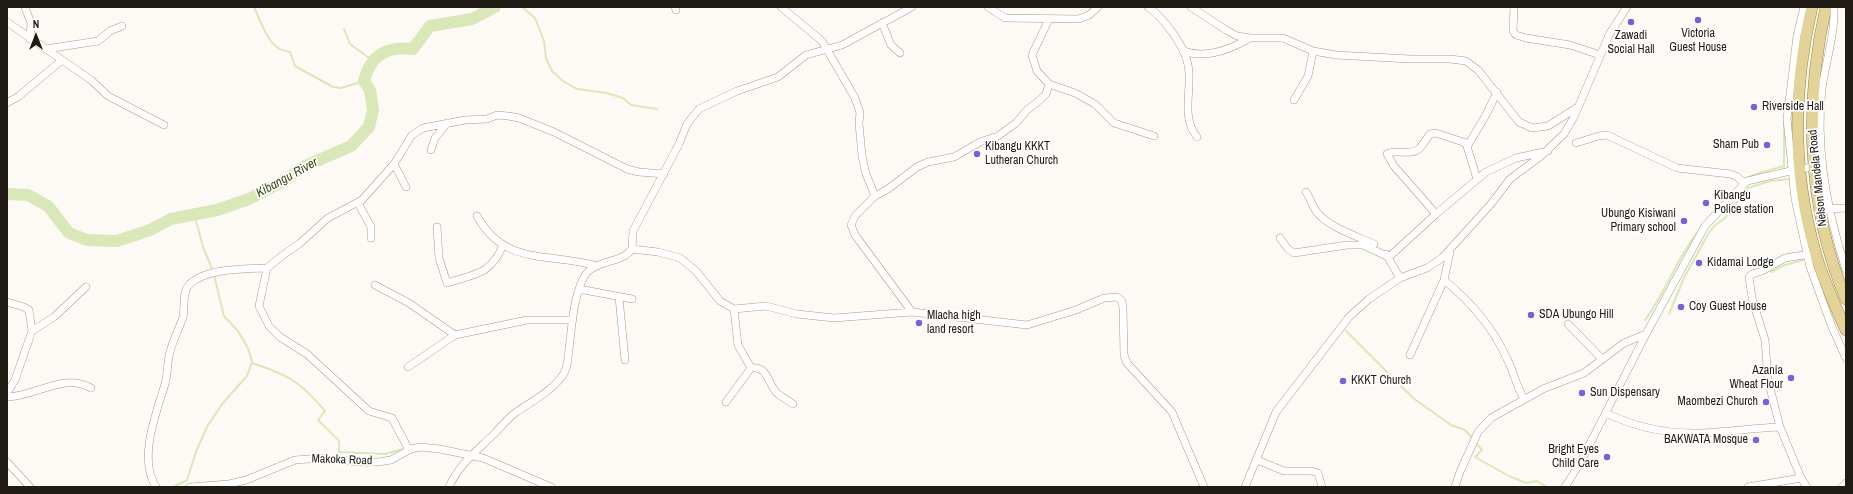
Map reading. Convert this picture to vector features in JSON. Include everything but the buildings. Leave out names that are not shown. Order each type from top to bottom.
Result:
[{"type":"main road","name":"Nelson Mandela Road","points":[[1812,7],[1803,47],[1799,83],[1795,170],[1806,217],[1811,254],[1846,330]]},
{"type":"main road","name":"Nelson Mandela Road","points":[[1826,7],[1818,42],[1813,88],[1812,125],[1830,253],[1846,299]]},
{"type":"street","points":[[25,7],[32,23],[30,39]]},
{"type":"street","points":[[781,7],[822,41],[859,107],[862,156],[866,174],[875,196]]},
{"type":"street","points":[[632,249],[633,230],[664,174],[687,124],[699,109],[737,91],[778,77],[806,55],[828,50],[854,40],[911,7]]},
{"type":"street","points":[[988,7],[1005,18],[1049,19],[1084,18],[1098,7]]},
{"type":"street","points":[[1148,7],[1170,30],[1184,51],[1189,65],[1187,102],[1192,132],[1197,137]]},
{"type":"street","points":[[1191,7],[1199,9],[1226,30],[1237,36],[1250,38],[1283,38],[1313,51],[1336,56],[1460,60],[1472,64],[1497,92],[1519,122],[1532,128],[1548,126],[1579,107]]},
{"type":"street","points":[[1514,7],[1513,31],[1516,35],[1570,45],[1600,55]]},
{"type":"street","points":[[1245,487],[1276,412],[1353,313],[1369,299],[1400,278],[1433,265],[1450,252],[1510,179],[1560,140],[1569,128],[1579,107],[1610,33],[1627,7]]},
{"type":"street","points":[[1795,170],[1787,119],[1797,36],[1804,7]]},
{"type":"street","points":[[1565,487],[1606,414],[1646,334],[1705,226],[1744,183],[1795,170],[1818,167],[1824,77],[1835,23],[1834,7]]},
{"type":"street","points":[[1049,19],[1032,56],[1037,71],[1049,84],[1075,93],[1090,101],[1104,111],[1114,123],[1154,136]]},
{"type":"street","points":[[7,22],[92,80],[108,96],[164,125]]},
{"type":"street","points":[[882,23],[892,45],[900,53]]},
{"type":"street","points":[[46,49],[98,41],[110,31],[122,26]]},
{"type":"street","points":[[1184,51],[1196,55],[1208,53],[1228,48],[1250,38]]},
{"type":"street","points":[[1294,100],[1308,76],[1313,51]]},
{"type":"street","points":[[7,103],[19,96],[62,60]]},
{"type":"street","points":[[912,312],[863,247],[852,228],[852,222],[855,216],[875,196],[888,189],[917,167],[928,162],[954,157],[980,142],[998,136],[1016,123],[1026,111],[1046,94],[1049,84]]},
{"type":"street","points":[[1468,146],[1497,92]]},
{"type":"street","points":[[409,450],[392,418],[374,413],[367,409],[311,358],[286,342],[273,331],[259,306],[267,268],[283,254],[300,244],[328,218],[358,203],[394,164],[412,135],[423,128],[447,123],[487,119],[497,115],[519,118],[554,132],[627,169],[640,172],[664,174]]},
{"type":"street","points":[[431,150],[435,138],[447,123]]},
{"type":"street","points":[[1436,214],[1394,166],[1387,154],[1393,152],[1414,152],[1418,150],[1433,133],[1463,142],[1468,146],[1472,166],[1477,178]]},
{"type":"street","points":[[1576,143],[1607,135],[1677,168],[1730,174],[1736,176],[1744,183]]},
{"type":"street","points":[[1389,257],[1477,178],[1506,162],[1548,150]]},
{"type":"street","points":[[394,164],[406,187]]},
{"type":"street","points":[[1306,192],[1316,211],[1325,220],[1353,236],[1376,245],[1389,257],[1400,278]]},
{"type":"street","points":[[358,203],[371,227],[371,238]]},
{"type":"street","points":[[1846,208],[1824,209],[1846,270]]},
{"type":"street","points":[[477,216],[483,227],[503,245],[530,256],[580,261],[596,266]]},
{"type":"street","points":[[437,227],[439,258],[447,283],[473,275],[491,266],[498,257],[503,245]]},
{"type":"street","points":[[1280,238],[1288,249],[1294,253],[1347,245],[1363,245],[1389,257]]},
{"type":"street","points":[[449,487],[458,470],[508,418],[551,388],[563,375],[567,364],[579,289],[586,274],[596,266],[624,255],[632,249],[658,252],[680,258],[696,271],[720,300],[734,309],[766,306],[797,314],[834,318],[912,312],[1027,324],[1076,310],[1104,298],[1117,297],[1122,301],[1124,355],[1127,363],[1172,412],[1204,487]]},
{"type":"street","points":[[1410,355],[1444,280],[1450,252]]},
{"type":"street","points":[[1806,487],[1780,427],[1768,380],[1765,340],[1752,298],[1749,277],[1752,274],[1762,271],[1785,258],[1811,254],[1832,328],[1846,358]]},
{"type":"street","points":[[156,487],[150,471],[149,446],[155,411],[166,380],[170,352],[183,316],[186,289],[188,285],[199,278],[214,273],[232,270],[267,268]]},
{"type":"street","points":[[1444,280],[1465,298],[1488,325],[1507,359],[1517,388],[1524,399]]},
{"type":"street","points":[[375,285],[409,303],[455,336]]},
{"type":"street","points":[[32,331],[54,317],[86,287]]},
{"type":"street","points":[[579,289],[632,299]]},
{"type":"street","points":[[619,297],[624,360]]},
{"type":"street","points":[[7,302],[29,310],[32,331],[15,380],[7,393]]},
{"type":"street","points":[[734,309],[738,345],[751,368],[765,373],[775,392],[793,404]]},
{"type":"street","points":[[408,367],[455,336],[527,320],[573,320]]},
{"type":"street","points":[[1568,324],[1602,359]]},
{"type":"street","points":[[1455,487],[1460,472],[1481,429],[1491,418],[1524,399],[1584,373],[1630,340],[1646,334]]},
{"type":"street","points":[[726,402],[751,368]]},
{"type":"street","points":[[7,397],[18,396],[71,382],[78,382],[91,388]]},
{"type":"street","points":[[1606,414],[1640,426],[1682,433],[1702,433],[1780,427]]},
{"type":"street","name":"Makoka Road","points":[[190,487],[229,484],[246,480],[295,460],[322,458],[368,463],[391,460],[409,450],[424,447],[472,454],[499,463],[551,487]]},
{"type":"street","points":[[1257,460],[1284,471],[1311,471],[1318,473],[1322,487]]},
{"type":"street","points":[[7,462],[30,487]]},
{"type":"street","points":[[1748,487],[1801,478]]},
{"type":"street","points":[[534,487],[540,482]]},
{"type":"street","points":[[1842,487],[1846,483]]},
{"type":"waterway","points":[[254,7],[270,40],[278,48],[290,52],[295,66],[333,87],[341,88],[364,81]]},
{"type":"waterway","name":"Kibangu River","points":[[7,194],[28,195],[48,206],[69,233],[87,240],[117,241],[150,230],[171,219],[217,210],[249,199],[284,181],[303,167],[351,146],[369,127],[373,110],[370,90],[364,81],[371,64],[381,54],[395,49],[413,49],[430,26],[472,19],[495,7]]},
{"type":"waterway","points":[[522,7],[535,18],[544,41],[546,58],[552,71],[563,81],[577,89],[607,93],[623,98],[631,105],[657,109]]},
{"type":"waterway","points":[[344,29],[350,44],[373,61]]},
{"type":"waterway","points":[[1746,179],[1759,173],[1784,166],[1784,122]]},
{"type":"waterway","points":[[1669,314],[1684,278],[1707,236],[1714,226],[1725,218],[1748,188],[1770,181],[1790,179]]},
{"type":"waterway","points":[[194,213],[203,247],[213,271]]},
{"type":"waterway","points":[[1645,320],[1659,298],[1683,253],[1698,232]]},
{"type":"waterway","points":[[1771,272],[1785,265],[1806,259]]},
{"type":"waterway","points":[[173,487],[187,480],[197,449],[208,425],[223,403],[247,376],[252,362],[248,348],[238,331],[224,316],[214,275]]},
{"type":"waterway","points":[[1346,331],[1413,398],[1451,425],[1465,430],[1473,439]]},
{"type":"waterway","points":[[252,363],[275,371],[293,380],[316,401],[325,411],[318,420],[339,441],[339,452],[385,454],[403,449]]},
{"type":"waterway","points":[[1476,443],[1482,450],[1475,457],[1509,476],[1526,483],[1537,481],[1547,487]]},
{"type":"waterway","points":[[337,463],[368,466]]},
{"type":"place","name":"Victoria Guest House","points":[[1698,20]]},
{"type":"place","name":"Zawadi Social Hall","points":[[1631,22]]},
{"type":"place","name":"Riverside Hall","points":[[1754,107]]},
{"type":"place","name":"Sham Pub","points":[[1767,145]]},
{"type":"place","name":"Kibangu KKKT Lutheran Church","points":[[977,154]]},
{"type":"place","name":"Kibangu Police station","points":[[1706,203]]},
{"type":"place","name":"Ubungo Kisiwani Primary school","points":[[1684,221]]},
{"type":"place","name":"Kidamai Lodge","points":[[1699,263]]},
{"type":"place","name":"Coy Guest House","points":[[1681,307]]},
{"type":"place","name":"SDA Ubungo Hill","points":[[1531,315]]},
{"type":"place","name":"Mlacha high land resort","points":[[919,323]]},
{"type":"place","name":"Azania Wheat Flour","points":[[1791,378]]},
{"type":"place","name":"KKKT Church","points":[[1343,381]]},
{"type":"place","name":"Sun Dispensary","points":[[1582,393]]},
{"type":"place","name":"Maombezi Church","points":[[1766,402]]},
{"type":"place","name":"BAKWATA Mosque","points":[[1756,440]]},
{"type":"place","name":"Bright Eyes Child Care","points":[[1607,457]]}]
